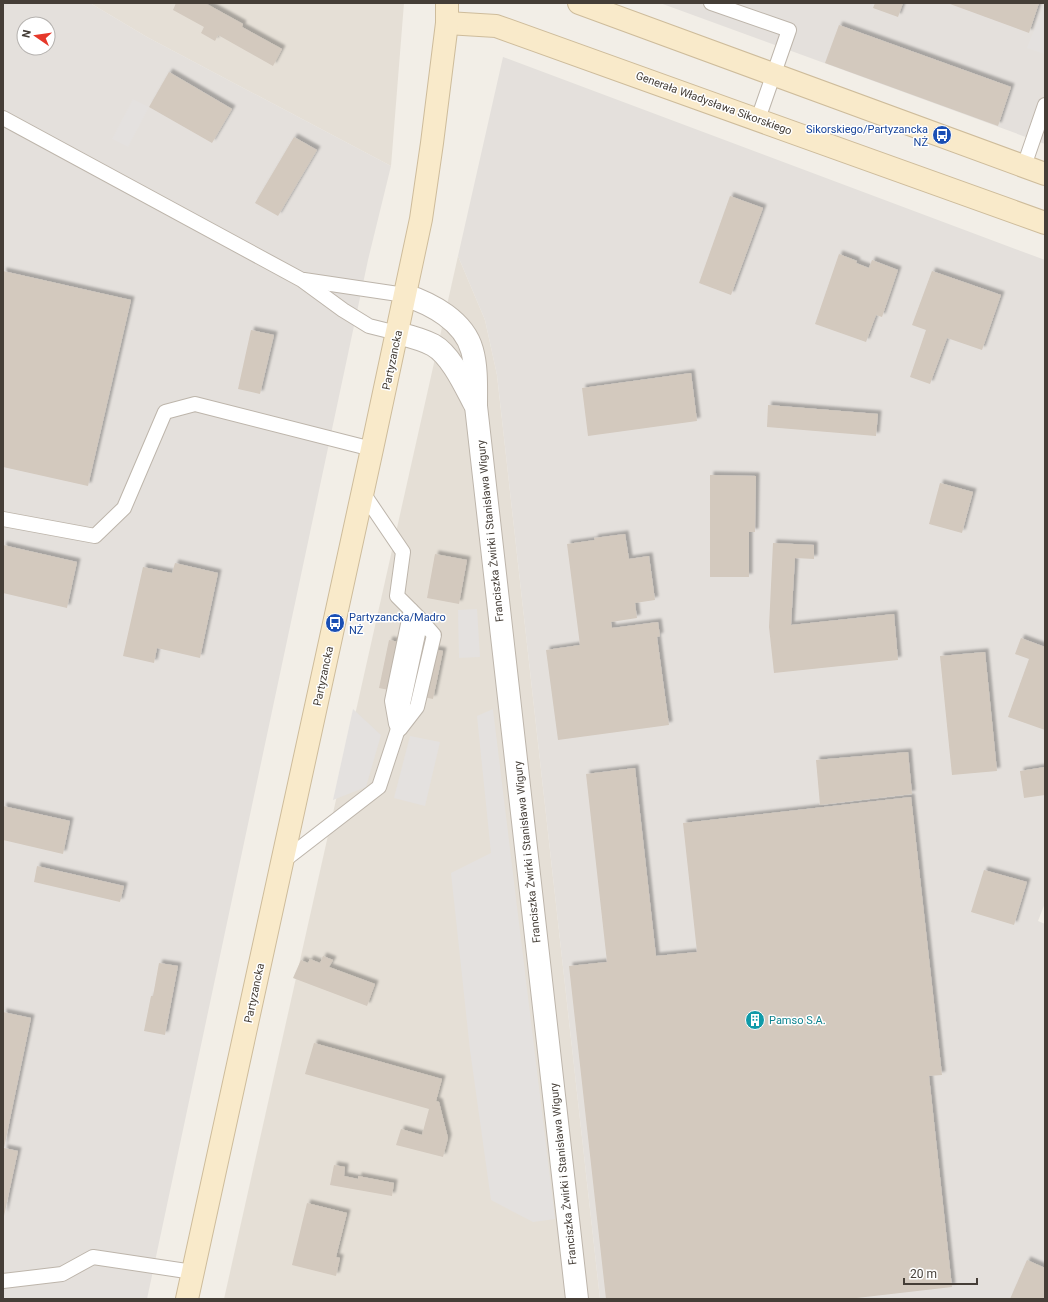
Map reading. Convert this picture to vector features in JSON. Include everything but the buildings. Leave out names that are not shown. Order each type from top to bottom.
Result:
[{"type":"main road","points":[[580,3],[1045,174]]},
{"type":"main road","name":"Generała Władysława Sikorskiego","points":[[447,13],[496,26],[1045,223]]},
{"type":"main road","name":"Partyzancka","points":[[187,1299],[363,493],[422,211],[432,143],[447,13]]},
{"type":"street","name":"Franciszka Żwirki i Stanisława Wigury","points":[[405,295],[423,301],[436,308],[459,328],[466,337],[472,351],[476,380],[476,406],[577,1299]]},
{"type":"street","name":"Franciszka Żwirki i Stanisława Wigury","points":[[397,333],[419,339],[434,346],[454,368],[476,406]]},
{"type":"lane","points":[[712,3],[789,30],[758,119]]},
{"type":"lane","points":[[1024,166],[1045,105]]},
{"type":"lane","points":[[3,118],[302,280],[343,310],[369,326],[397,333]]},
{"type":"lane","points":[[302,280],[405,295]]},
{"type":"lane","points":[[3,519],[95,536],[124,508],[165,412],[195,404],[372,449]]},
{"type":"lane","points":[[282,862],[379,786],[397,732],[421,620],[397,596],[403,552],[363,493]]},
{"type":"lane","points":[[397,732],[392,701],[411,610]]},
{"type":"lane","points":[[3,1281],[62,1274],[93,1257],[192,1272]]},
{"type":"shaded area","points":[[3,3],[90,3],[147,37],[391,166],[368,260],[147,1299],[3,1299]]},
{"type":"shaded area","points":[[90,3],[404,3],[391,166],[147,37]]},
{"type":"shaded area","points":[[660,3],[1045,3],[1045,144]]},
{"type":"shaded area","points":[[1045,3],[1045,54],[1027,48]]},
{"type":"shaded area","points":[[503,57],[1045,260],[1045,903],[1038,921],[1045,924],[1045,1299],[600,1299],[497,375],[485,320],[458,256]]},
{"type":"shaded area","points":[[133,99],[149,107],[128,147],[112,139]]},
{"type":"shaded area","points":[[458,256],[485,320],[497,375],[600,1299],[224,1299]]},
{"type":"shaded area","points":[[477,609],[480,657],[459,658],[458,610]]},
{"type":"shaded area","points":[[353,709],[381,735],[366,787],[333,800]]},
{"type":"shaded area","points":[[493,709],[555,1219],[533,1222],[491,1200],[470,1050],[451,873],[491,853],[477,716]]},
{"type":"shaded area","points":[[410,736],[440,742],[425,806],[394,798]]},
{"type":"place","name":"Sikorskiego/Partyzancka NŻ","points":[[942,135]]},
{"type":"place","name":"Partyzancka/Madro NŻ","points":[[335,623]]},
{"type":"place","name":"Pamso S.A.","points":[[755,1020]]}]
